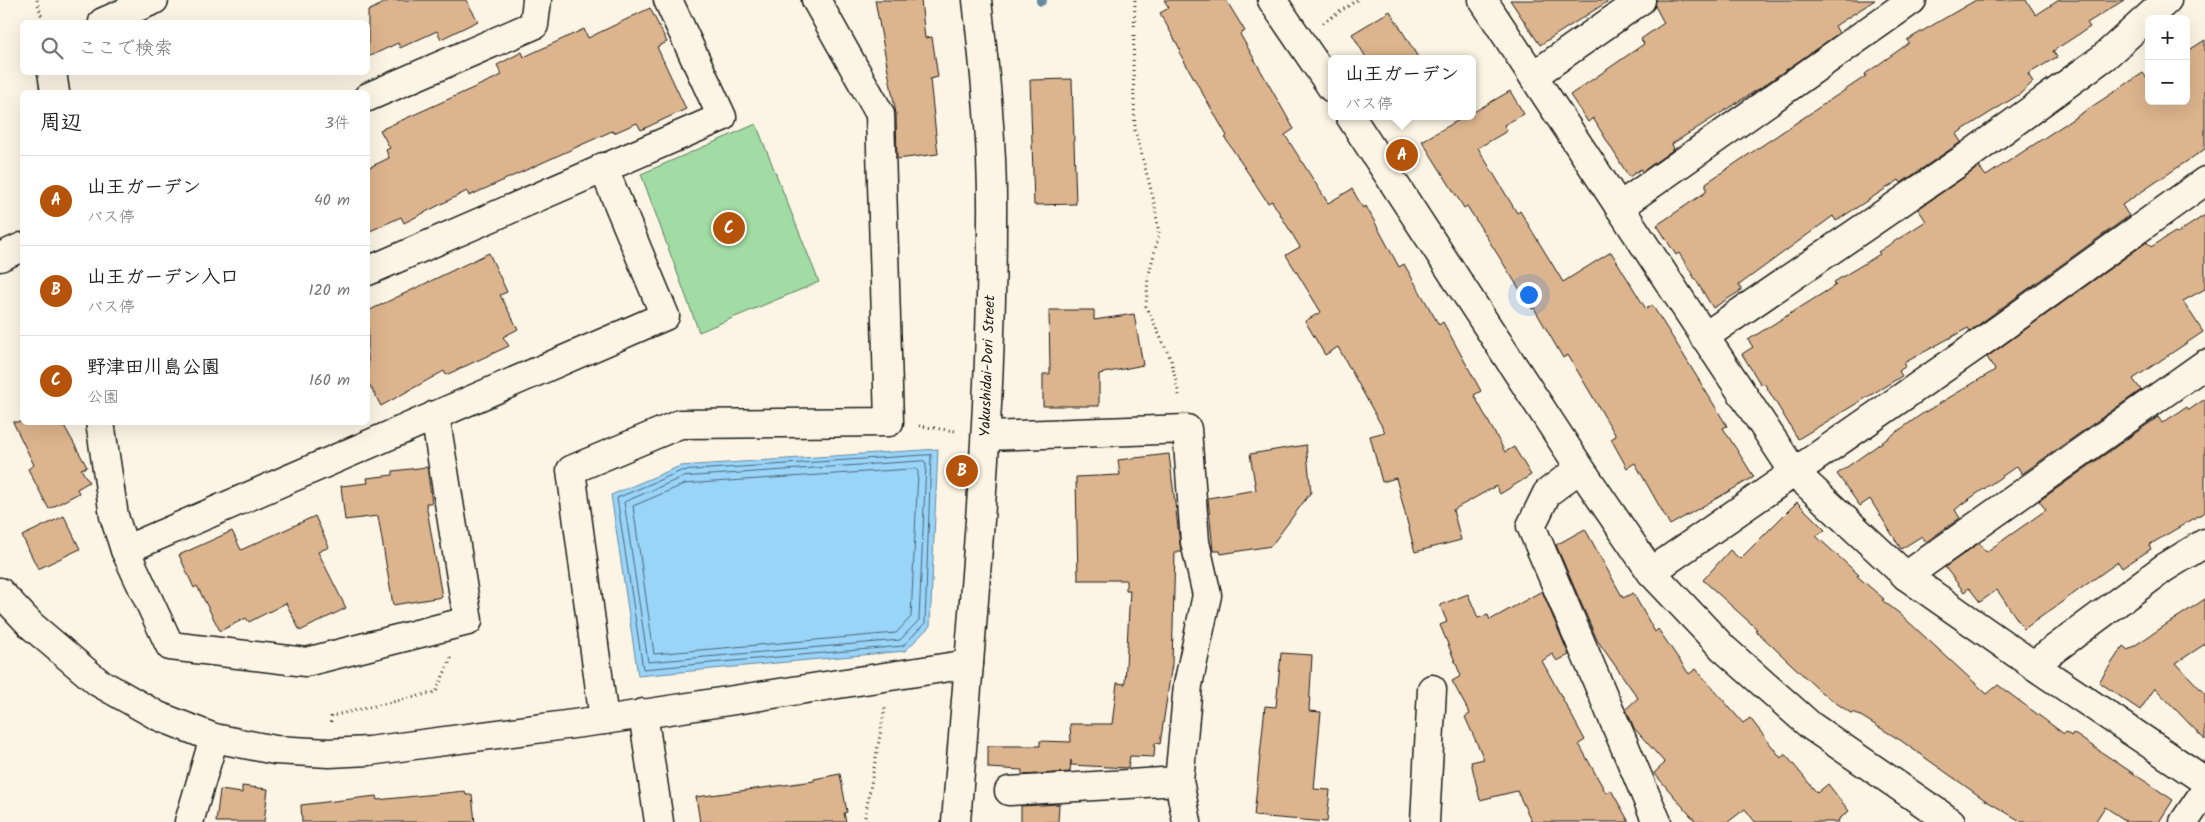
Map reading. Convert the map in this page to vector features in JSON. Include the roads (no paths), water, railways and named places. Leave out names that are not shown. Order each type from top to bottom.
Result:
[{"type":"street","points":[[108,20],[154,0]]},
{"type":"street","points":[[370,96],[534,25],[537,0]]},
{"type":"street","points":[[370,270],[722,116],[668,0]]},
{"type":"street","points":[[604,720],[570,470],[680,424],[889,422],[880,114],[816,0]]},
{"type":"street","name":"Yakushidai-Dori Street","points":[[956,822],[986,436],[992,218],[985,78],[977,0]]},
{"type":"street","points":[[1272,0],[1300,38],[1328,82]]},
{"type":"street","points":[[1483,0],[1794,472],[1906,576],[2033,666],[2205,781]]},
{"type":"street","points":[[1533,76],[1641,0]]},
{"type":"street","points":[[1619,207],[1912,0]]},
{"type":"street","points":[[1704,337],[1969,155],[2104,57],[2167,0]]},
{"type":"street","points":[[52,75],[55,90]]},
{"type":"street","points":[[1353,120],[1580,468],[1652,572],[1723,648],[1810,726],[1944,820]]},
{"type":"street","points":[[124,550],[665,316],[603,167]]},
{"type":"street","points":[[1652,572],[1983,341],[2205,181]]},
{"type":"street","points":[[0,256],[20,248]]},
{"type":"street","points":[[1906,576],[2205,364]]},
{"type":"street","points":[[100,425],[114,516],[124,550],[170,646],[306,662],[468,621],[435,415]]},
{"type":"street","points":[[986,436],[1187,429],[1195,542],[1207,595],[1188,685],[1179,781],[1187,822]]},
{"type":"street","points":[[1580,468],[1547,492],[1531,526],[1657,822]]},
{"type":"street","points":[[2033,666],[2164,568],[2205,543]]},
{"type":"street","points":[[2,600],[98,682],[158,716],[214,738],[275,750],[329,753],[369,751],[604,720],[969,664]]},
{"type":"street","points":[[1425,822],[1432,689]]},
{"type":"street","points":[[643,713],[659,822]]},
{"type":"street","points":[[188,822],[214,738]]},
{"type":"street","points":[[1009,791],[1179,781]]},
{"type":"street","points":[[2184,822],[2205,791]]},
{"type":"water","points":[[938,449],[930,626],[905,651],[638,676],[611,495],[680,466]]},
{"type":"place","name":"山王ガーデン","points":[[1402,155]]},
{"type":"place","name":"野津田川島公園","points":[[729,228]]},
{"type":"place","name":"山王ガーデン入口","points":[[962,471]]}]
